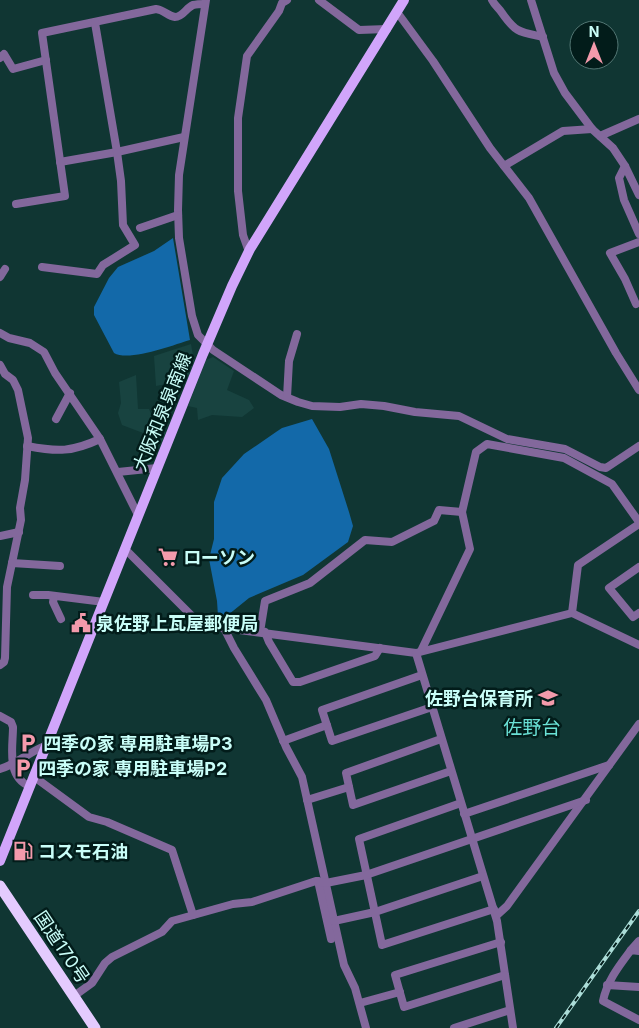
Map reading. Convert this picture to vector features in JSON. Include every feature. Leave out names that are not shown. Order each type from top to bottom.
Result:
[{"type":"highway","name":"国道170号","points":[[0,886],[94,1028]]},
{"type":"main road","name":"大阪和泉泉南線","points":[[0,861],[232,286],[249,252],[387,29],[399,3]]},
{"type":"street","points":[[158,0],[162,10]]},
{"type":"street","points":[[249,252],[243,235],[238,182],[238,118],[247,56],[279,11],[282,3],[286,0]]},
{"type":"street","points":[[319,0],[359,30],[387,29]]},
{"type":"street","points":[[492,0],[508,23],[523,32],[543,37]]},
{"type":"street","points":[[531,0],[554,72],[565,93],[592,129],[613,148],[625,166],[639,195]]},
{"type":"street","points":[[16,204],[65,196],[42,33],[156,9],[176,17],[194,5],[206,2],[179,175],[178,215],[179,238],[194,327],[200,337],[207,344],[286,397],[312,406],[376,405],[415,412],[459,416],[507,439],[565,449],[600,467],[606,468],[639,446]]},
{"type":"street","points":[[399,3],[433,61],[490,148],[529,198],[616,353],[639,390]]},
{"type":"street","points":[[42,268],[97,274],[111,258],[135,246],[123,225],[121,181],[117,152],[94,23]]},
{"type":"street","points":[[0,58],[4,54],[13,69],[46,60]]},
{"type":"street","points":[[600,136],[639,119]]},
{"type":"street","points":[[504,166],[563,131],[592,129]]},
{"type":"street","points":[[60,162],[184,137]]},
{"type":"street","points":[[625,166],[618,178],[624,200],[639,234]]},
{"type":"street","points":[[140,228],[178,215]]},
{"type":"street","points":[[636,298],[610,253],[639,242]]},
{"type":"street","points":[[0,277],[5,270]]},
{"type":"street","points":[[0,333],[9,338],[30,343],[44,352],[100,439],[138,515]]},
{"type":"street","points":[[286,397],[289,361],[297,334]]},
{"type":"street","points":[[0,365],[18,390],[26,425],[28,446],[20,508],[21,520],[3,596],[5,658],[4,662],[0,665]]},
{"type":"street","points":[[56,419],[70,393]]},
{"type":"street","points":[[28,446],[63,451],[74,450],[100,439]]},
{"type":"street","points":[[513,1028],[495,912],[422,675],[418,652],[470,549],[462,512],[476,452],[487,444],[552,455],[572,463],[612,484],[639,523],[578,565],[572,613]]},
{"type":"street","points":[[118,472],[157,468]]},
{"type":"street","points":[[380,648],[375,656],[300,682],[293,682],[262,632],[265,601],[310,583],[365,540],[392,542],[434,521],[439,510],[462,512]]},
{"type":"street","points":[[0,536],[19,532]]},
{"type":"street","points":[[125,549],[195,620],[205,625],[418,652],[572,613],[639,645]]},
{"type":"street","points":[[12,562],[60,566]]},
{"type":"street","points":[[639,567],[609,588],[633,618],[639,613]]},
{"type":"street","points":[[33,596],[54,596],[104,602]]},
{"type":"street","points":[[54,596],[54,602],[61,619]]},
{"type":"street","points":[[224,628],[266,700],[283,741],[302,777],[331,938]]},
{"type":"street","points":[[422,675],[322,710],[332,741],[432,707]]},
{"type":"street","points":[[0,716],[11,722],[12,769],[18,778],[31,781],[89,817],[107,822],[172,850],[193,915]]},
{"type":"street","points":[[461,803],[359,839],[382,945],[495,912],[507,906],[586,800],[639,724]]},
{"type":"street","points":[[283,741],[327,725]]},
{"type":"street","points":[[441,739],[346,773],[353,805],[451,772]]},
{"type":"street","points":[[0,769],[12,765],[34,750],[45,746]]},
{"type":"street","points":[[464,814],[609,765]]},
{"type":"street","points":[[307,800],[349,787]]},
{"type":"street","points":[[74,996],[92,982],[112,957],[162,932],[172,921],[233,904],[252,902],[322,882],[366,875],[586,800]]},
{"type":"street","points":[[334,921],[375,912],[483,876]]},
{"type":"street","points":[[322,882],[334,921],[344,965],[360,1003],[366,1028]]},
{"type":"street","points":[[639,941],[635,950],[607,985],[603,1001],[639,1020]]},
{"type":"street","points":[[501,942],[395,975],[404,1007],[505,975]]},
{"type":"street","points":[[607,985],[639,987]]},
{"type":"street","points":[[360,1003],[400,992]]},
{"type":"street","points":[[454,1028],[510,1010]]},
{"type":"shaded area","points":[[191,344],[194,361],[187,380],[156,386],[154,356]]},
{"type":"shaded area","points":[[213,357],[234,371],[227,390],[249,400],[254,408],[242,417],[212,415],[198,420],[197,408],[188,406],[206,360]]},
{"type":"shaded area","points":[[136,375],[138,409],[149,409],[159,433],[166,432],[161,444],[151,436],[122,425],[118,413],[121,403],[119,382]]},
{"type":"water","points":[[173,238],[190,340],[140,354],[121,355],[114,353],[94,315],[94,307],[109,278],[118,267],[154,251]]},
{"type":"water","points":[[312,419],[329,449],[349,512],[353,526],[348,542],[303,575],[249,598],[223,619],[218,616],[209,559],[214,539],[214,502],[222,478],[244,454],[282,428]]},
{"type":"railway","points":[[556,1028],[639,911]]},
{"type":"place","name":"ローソン","points":[[168,557]]},
{"type":"place","name":"泉佐野上瓦屋郵便局","points":[[81,623]]},
{"type":"place","name":"佐野台保育所","points":[[548,698]]},
{"type":"place","name":"四季の家 専用駐車場P3","points":[[28,743]]},
{"type":"place","name":"四季の家 専用駐車場P2","points":[[23,768]]},
{"type":"place","name":"コスモ石油","points":[[23,851]]},
{"type":"district","name":"佐野台","points":[[532,727]]}]
